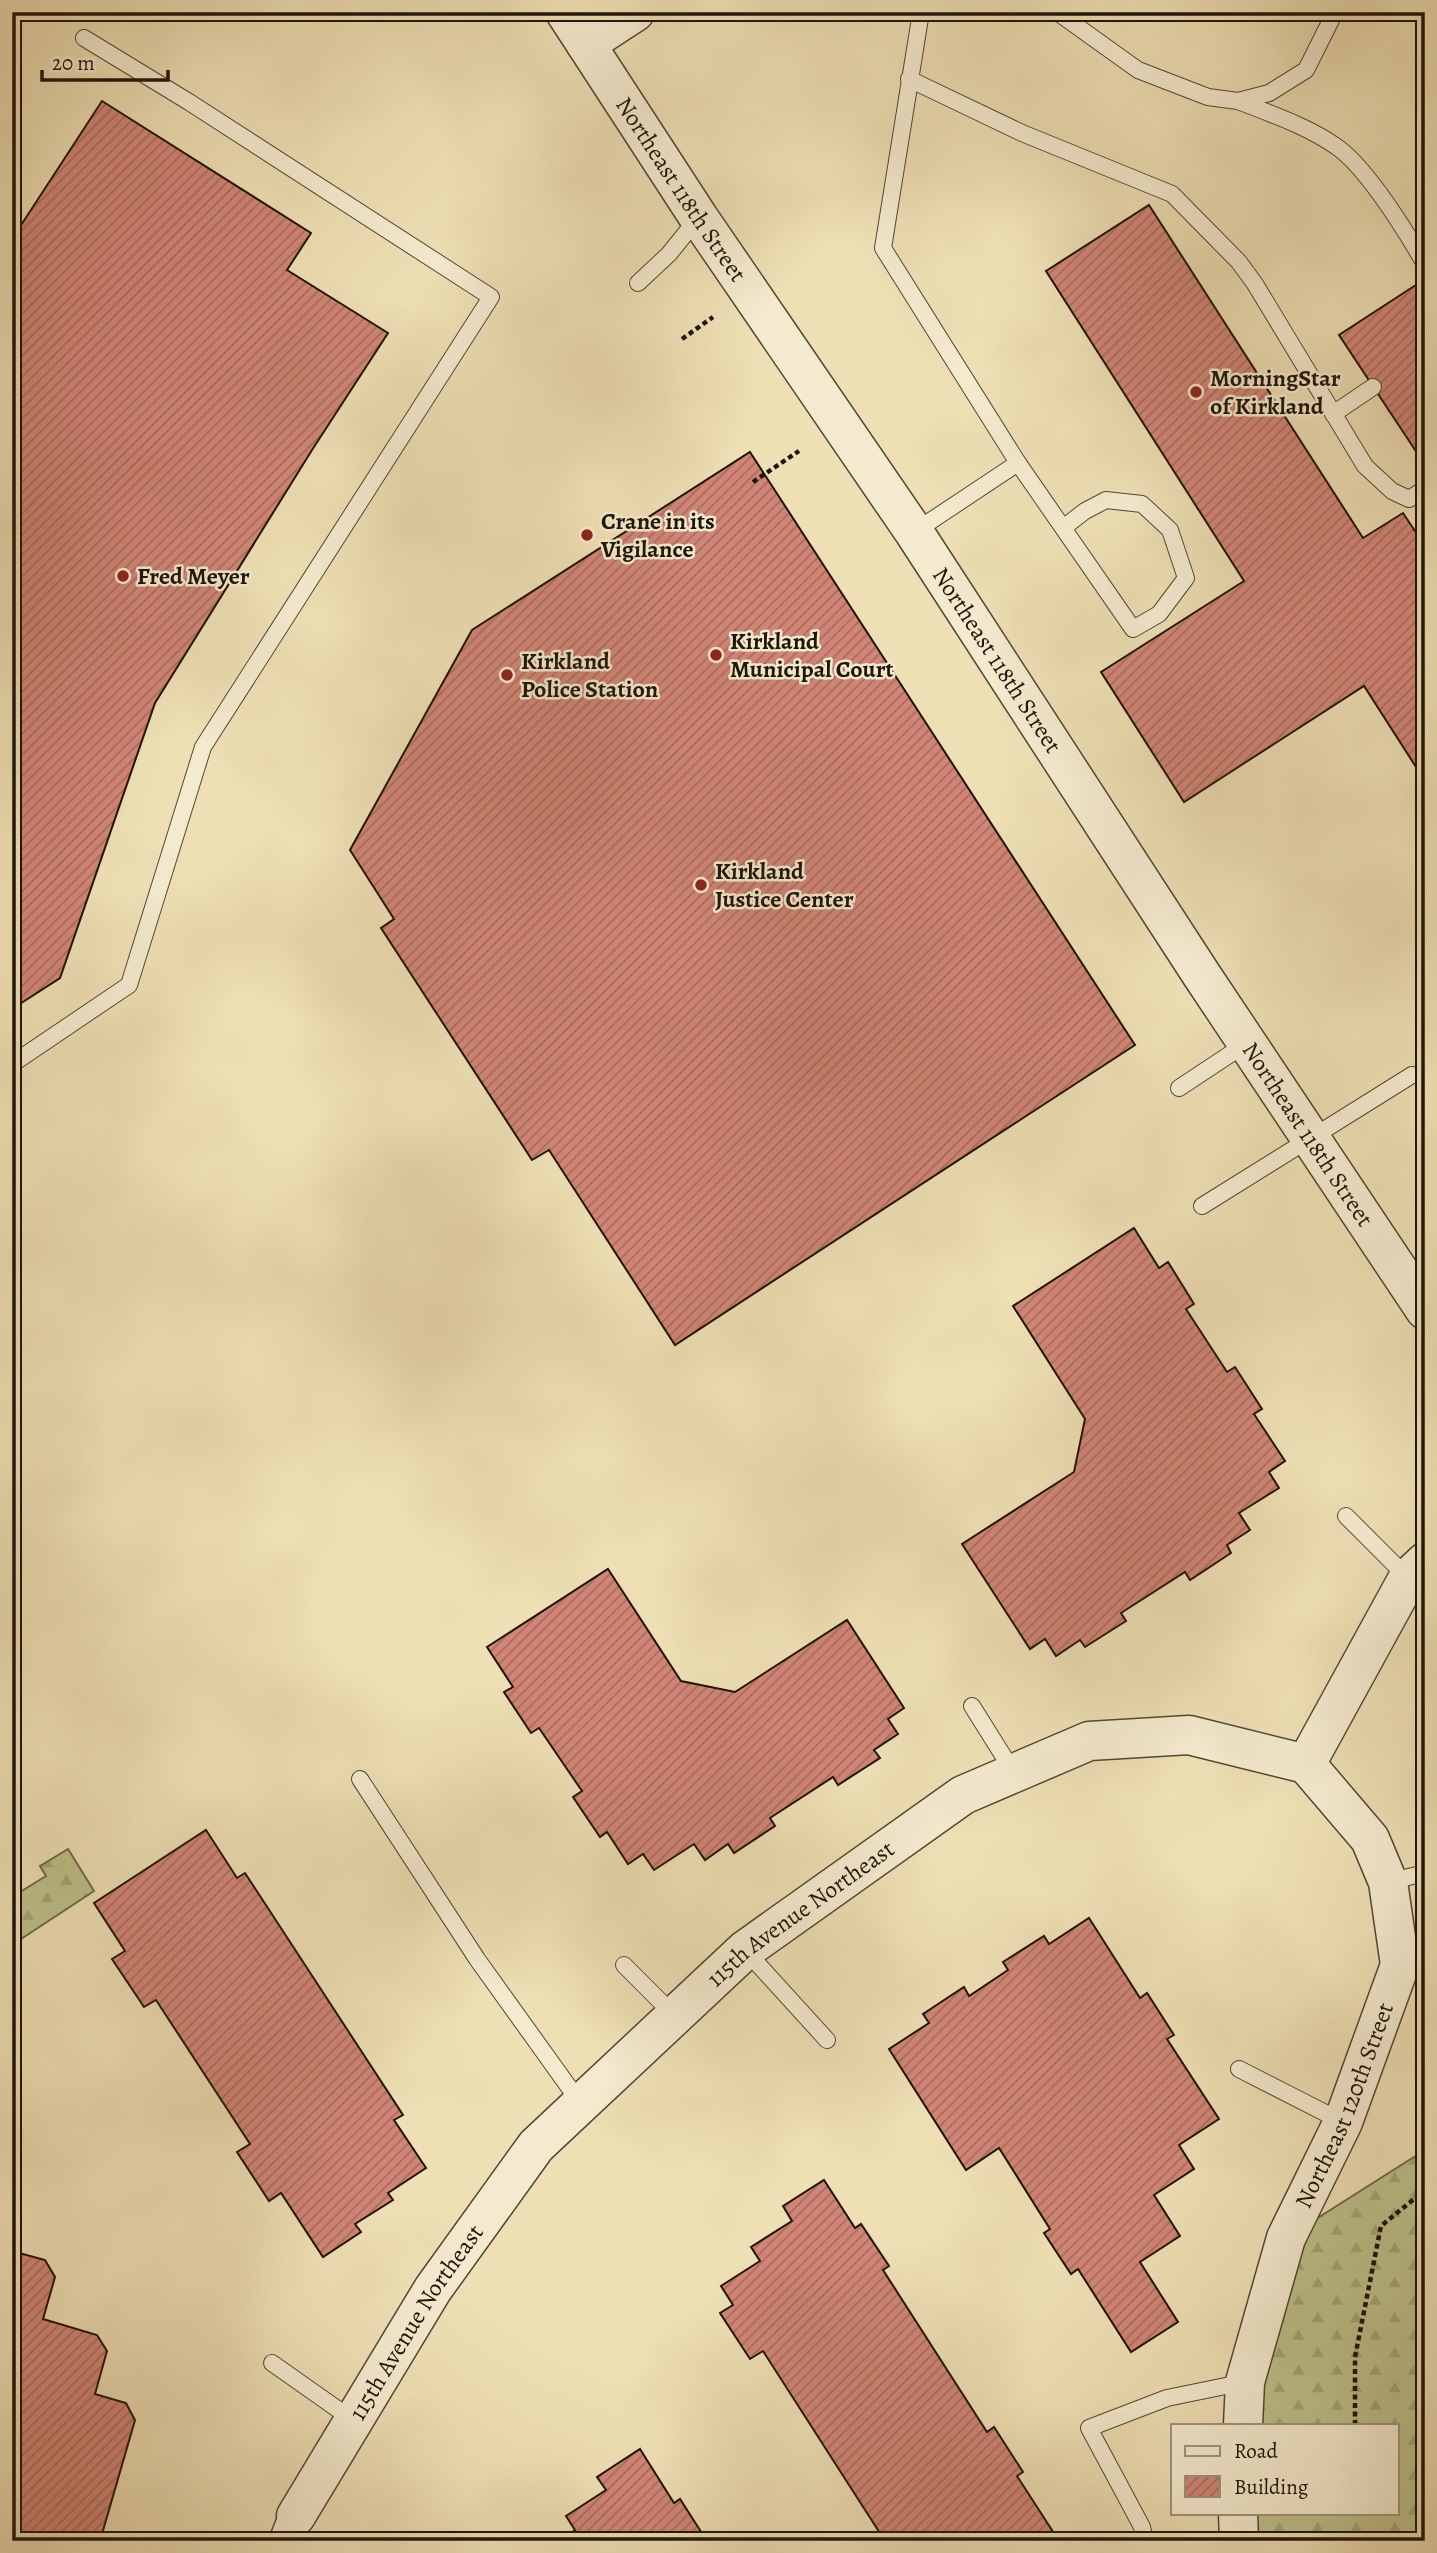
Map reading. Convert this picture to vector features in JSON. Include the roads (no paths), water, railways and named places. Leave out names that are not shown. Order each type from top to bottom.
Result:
[{"type":"street","name":"Northeast 118th Street","points":[[565,12],[699,218],[914,532],[1247,1043],[1425,1310]]},
{"type":"street","points":[[586,44],[635,12]]},
{"type":"street","points":[[1306,1764],[1416,1570]]},
{"type":"street","name":"115th Avenue Northeast","points":[[291,2528],[433,2289],[536,2146],[745,1950],[963,1795],[1089,1741],[1189,1735],[1306,1764]]},
{"type":"street","name":"Northeast 120th Street","points":[[1243,2424],[1245,2382],[1286,2238],[1343,2122],[1400,1965],[1388,1882],[1370,1839],[1306,1764]]},
{"type":"street","points":[[1238,2514],[1239,2541]]},
{"type":"lane","points":[[920,12],[883,248],[1018,463],[1063,528],[1133,629],[1159,614],[1186,578],[1170,530],[1142,504],[1106,500],[1085,511],[1063,528]]},
{"type":"lane","points":[[1057,12],[1138,70],[1208,97],[1238,101],[1301,126],[1338,147],[1378,192],[1425,264]]},
{"type":"lane","points":[[1238,101],[1269,93],[1306,70],[1335,12]]},
{"type":"lane","points":[[12,1064],[130,985],[203,747],[491,297],[83,38]]},
{"type":"lane","points":[[909,79],[1022,133],[1172,194],[1239,262],[1255,284],[1364,466],[1392,491],[1409,499],[1425,489]]},
{"type":"lane","points":[[638,283],[699,218]]},
{"type":"lane","points":[[1333,414],[1373,387]]},
{"type":"lane","points":[[914,532],[1018,463]]},
{"type":"lane","points":[[1178,1088],[1247,1043]]},
{"type":"lane","points":[[1202,1206],[1412,1075]]},
{"type":"lane","points":[[1346,1516],[1416,1570]]},
{"type":"lane","points":[[972,1706],[1014,1773]]},
{"type":"lane","points":[[360,1779],[477,1959],[581,2104]]},
{"type":"lane","points":[[1388,1882],[1425,1873]]},
{"type":"lane","points":[[745,1950],[827,2040]]},
{"type":"lane","points":[[624,1965],[676,2015]]},
{"type":"lane","points":[[1239,2069],[1343,2122]]},
{"type":"lane","points":[[272,2362],[355,2421]]},
{"type":"lane","points":[[1145,2541],[1142,2527],[1089,2428],[1167,2398],[1245,2382]]},
{"type":"place","name":"MorningStar of Kirkland","points":[[1196,392]]},
{"type":"place","name":"Crane in its Vigilance","points":[[587,535]]},
{"type":"place","name":"Fred Meyer","points":[[123,576]]},
{"type":"place","name":"Kirkland Municipal Court","points":[[716,655]]},
{"type":"place","name":"Kirkland Police Station","points":[[507,675]]},
{"type":"place","name":"Kirkland Justice Center","points":[[701,885]]}]
